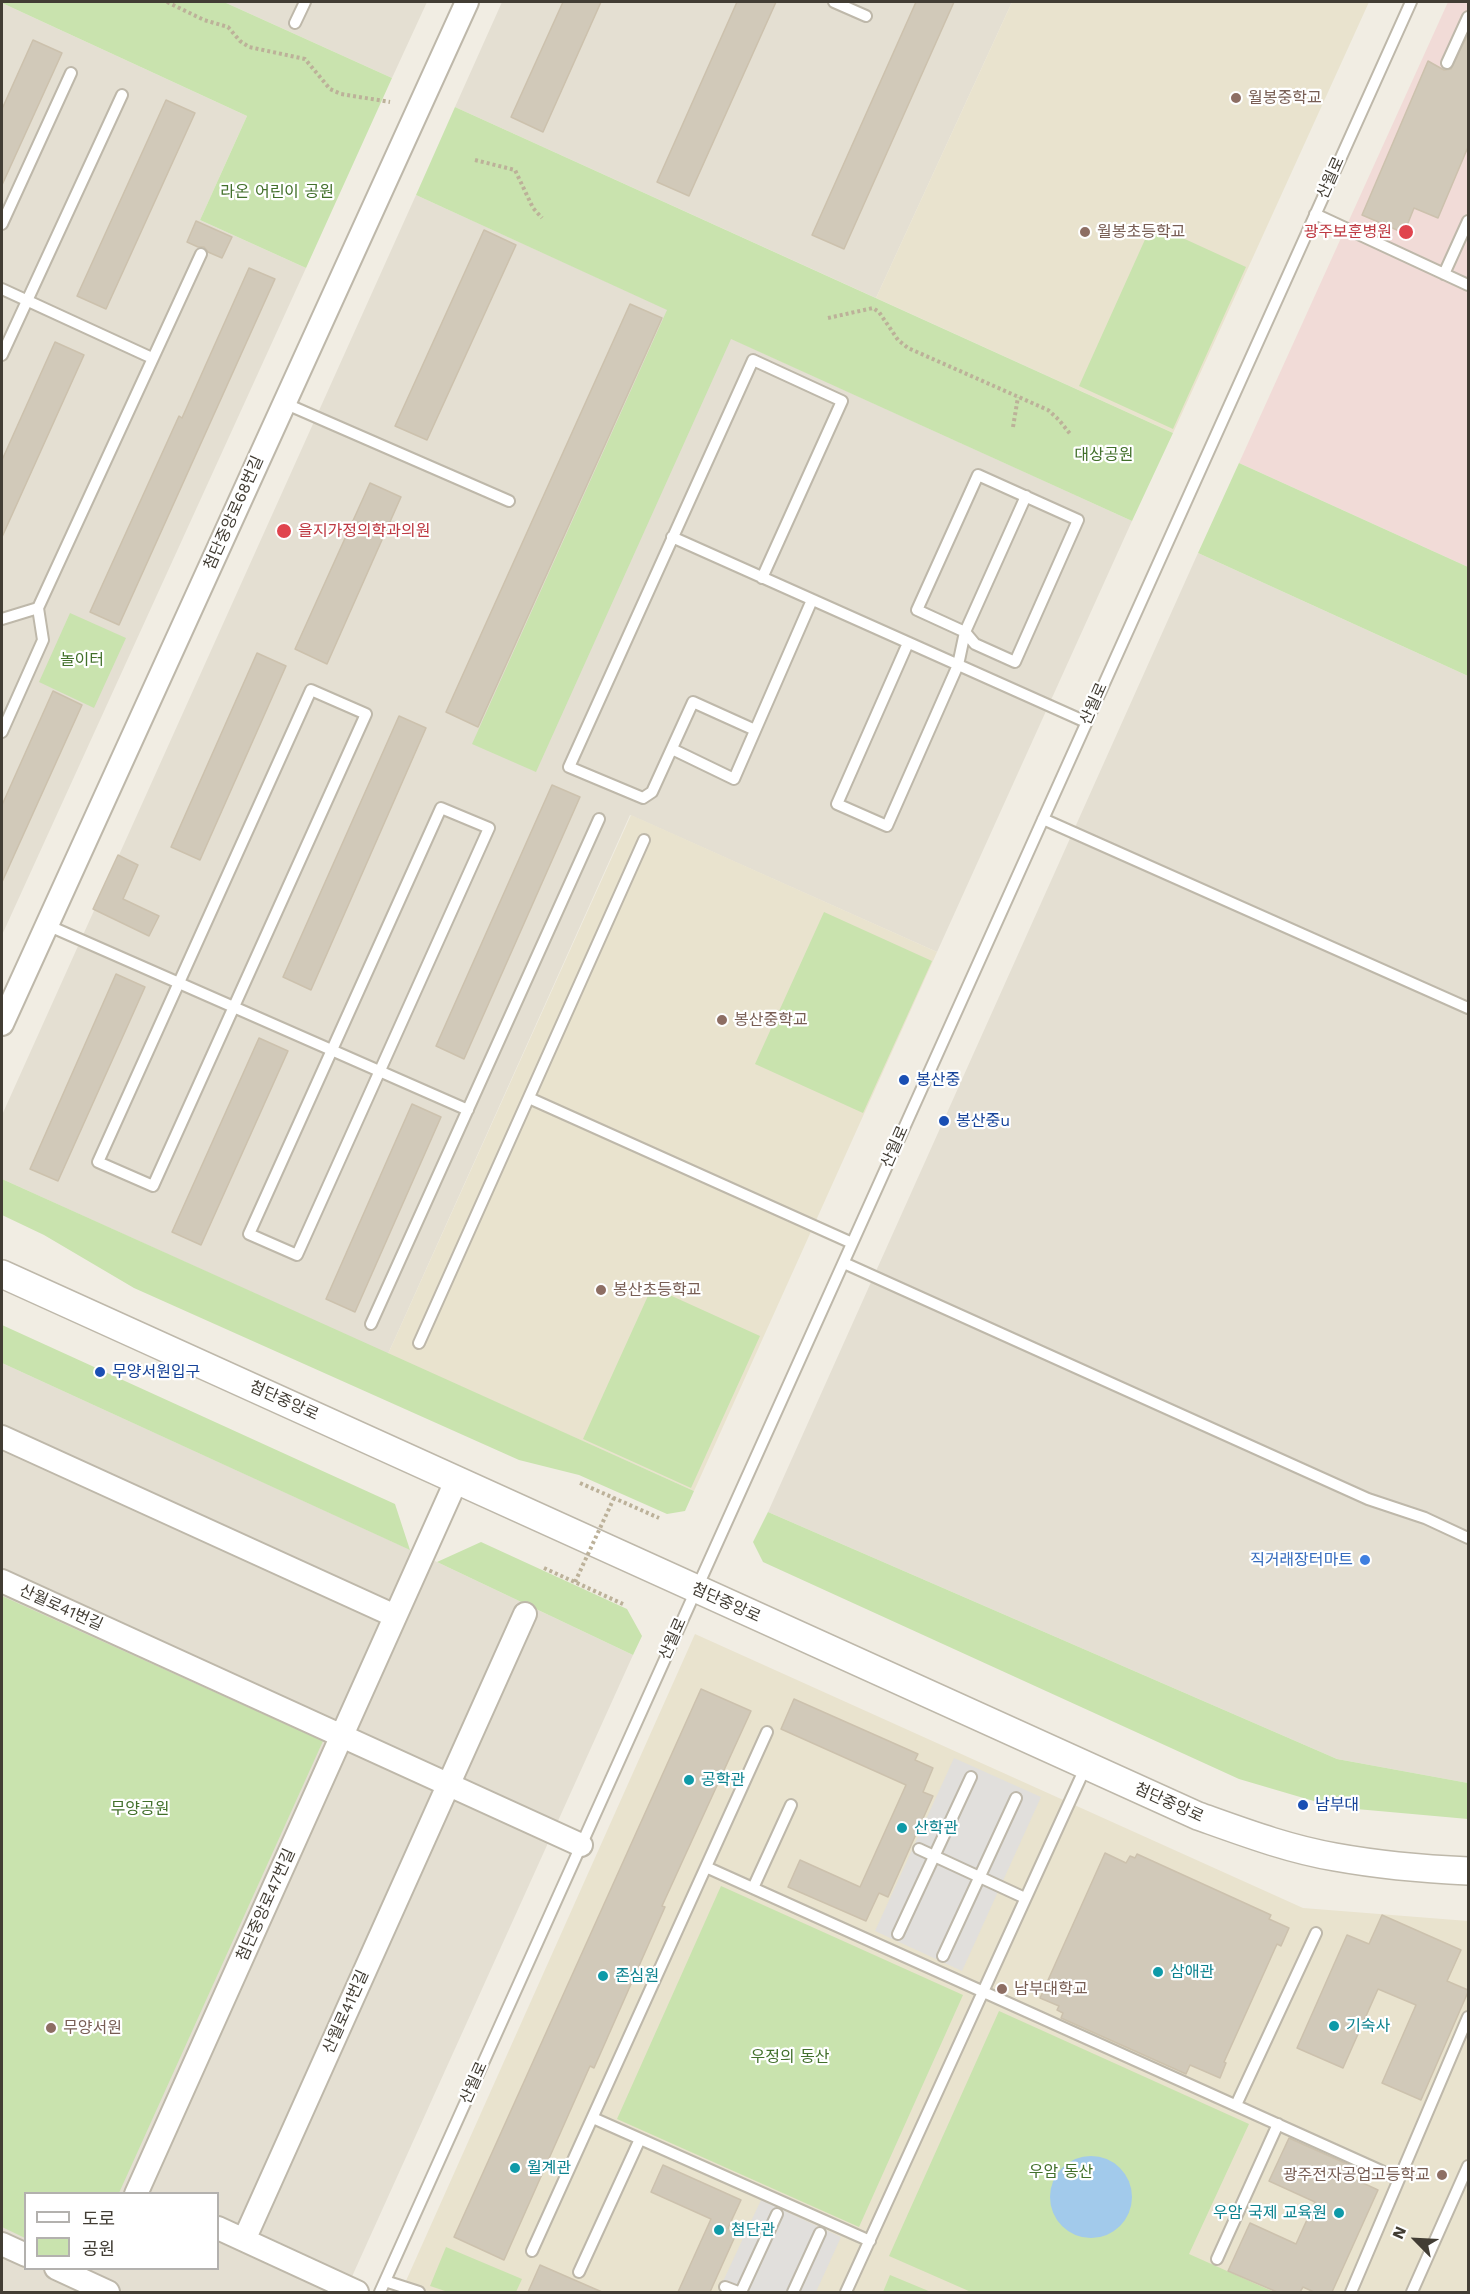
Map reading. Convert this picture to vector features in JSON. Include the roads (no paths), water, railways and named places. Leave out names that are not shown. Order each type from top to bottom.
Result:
[{"type":"street","name":"첨단중앙로68번길","points":[[2,1024],[467,2]]},
{"type":"street","name":"첨단중앙로","points":[[2,1274],[1198,1816],[1259,1838],[1334,1857],[1421,1869],[1468,1871]]},
{"type":"street","points":[[2,1437],[395,1616]]},
{"type":"street","name":"첨단중앙로47번길","points":[[139,2192],[457,1479]]},
{"type":"street","name":"산월로41번길","points":[[2,1581],[581,1845]]},
{"type":"street","name":"산월로41번길","points":[[244,2240],[525,1614]]},
{"type":"street","points":[[219,2228],[357,2292]]},
{"type":"street","points":[[2,2244],[24,2254]]},
{"type":"street","points":[[63,2270],[102,2282]]},
{"type":"lane","points":[[295,23],[305,2]]},
{"type":"lane","points":[[834,2],[866,16]]},
{"type":"lane","name":"산월로","points":[[380,2292],[1410,2]]},
{"type":"lane","points":[[1447,63],[1468,17]]},
{"type":"lane","points":[[2,224],[71,73]]},
{"type":"lane","points":[[2,355],[122,95]]},
{"type":"lane","points":[[1315,214],[1468,285]]},
{"type":"lane","points":[[1444,274],[1468,221]]},
{"type":"lane","points":[[2,732],[43,640],[38,608],[201,254]]},
{"type":"lane","points":[[2,289],[152,358]]},
{"type":"lane","points":[[755,730],[693,702],[652,792],[643,798],[637,798],[568,766],[753,360],[842,401],[762,578]]},
{"type":"lane","points":[[284,403],[509,501]]},
{"type":"lane","points":[[978,475],[1078,520],[1015,662],[975,644],[965,632],[917,610],[978,475]]},
{"type":"lane","points":[[909,643],[837,804],[887,826],[958,665],[965,632],[1026,496]]},
{"type":"lane","points":[[672,537],[1086,723]]},
{"type":"lane","points":[[672,749],[734,779],[812,600]]},
{"type":"lane","points":[[2,620],[38,608]]},
{"type":"lane","points":[[310,690],[366,714],[153,1186],[98,1162],[178,983],[310,690]]},
{"type":"lane","points":[[441,808],[489,828],[297,1255],[249,1234],[332,1051],[441,808]]},
{"type":"lane","points":[[371,1324],[599,819]]},
{"type":"lane","points":[[1043,819],[1468,1008]]},
{"type":"lane","points":[[419,1343],[644,840]]},
{"type":"lane","points":[[47,925],[468,1110]]},
{"type":"lane","points":[[529,1098],[852,1243]]},
{"type":"lane","points":[[844,1263],[1368,1499],[1425,1518],[1468,1538]]},
{"type":"lane","points":[[532,2251],[767,1732]]},
{"type":"lane","points":[[846,2292],[1086,1766]]},
{"type":"lane","points":[[898,1934],[971,1777]]},
{"type":"lane","points":[[943,1956],[1017,1797]]},
{"type":"lane","points":[[753,1888],[791,1805]]},
{"type":"lane","points":[[919,1849],[1025,1898]]},
{"type":"lane","points":[[706,1867],[1399,2179]]},
{"type":"lane","points":[[1236,2105],[1316,1933]]},
{"type":"lane","points":[[1351,2292],[1468,2017]]},
{"type":"lane","points":[[593,2118],[870,2241]]},
{"type":"lane","points":[[1217,2259],[1278,2124]]},
{"type":"lane","points":[[579,2272],[640,2139]]},
{"type":"lane","points":[[1412,2292],[1468,2166]]},
{"type":"lane","points":[[725,2287],[739,2292],[777,2214]]},
{"type":"lane","points":[[793,2292],[820,2233]]},
{"type":"lane","points":[[385,2281],[419,2292]]},
{"type":"water","points":[[1091,2156],[1107,2159],[1120,2168],[1129,2181],[1132,2197],[1129,2213],[1120,2226],[1107,2235],[1091,2238],[1075,2235],[1062,2226],[1053,2213],[1050,2197],[1053,2181],[1062,2168],[1075,2159]]},
{"type":"place","name":"월봉중학교","points":[[1236,98]]},
{"type":"place","name":"월봉초등학교","points":[[1085,232]]},
{"type":"place","name":"광주보훈병원","points":[[1406,232]]},
{"type":"place","name":"을지가정의학과의원","points":[[284,531]]},
{"type":"place","name":"봉산중학교","points":[[722,1020]]},
{"type":"place","name":"봉산중","points":[[904,1080]]},
{"type":"place","name":"봉산중u","points":[[944,1121]]},
{"type":"place","name":"봉산초등학교","points":[[601,1290]]},
{"type":"place","name":"무양서원입구","points":[[100,1372]]},
{"type":"place","name":"직거래장터마트","points":[[1365,1560]]},
{"type":"place","name":"공학관","points":[[689,1780]]},
{"type":"place","name":"남부대","points":[[1303,1805]]},
{"type":"place","name":"산학관","points":[[902,1828]]},
{"type":"place","name":"삼애관","points":[[1158,1972]]},
{"type":"place","name":"존심원","points":[[603,1976]]},
{"type":"place","name":"남부대학교","points":[[1002,1989]]},
{"type":"place","name":"기숙사","points":[[1334,2026]]},
{"type":"place","name":"무양서원","points":[[51,2028]]},
{"type":"place","name":"월계관","points":[[515,2168]]},
{"type":"place","name":"광주전자공업고등학교","points":[[1442,2175]]},
{"type":"place","name":"우암 국제 교육원","points":[[1339,2213]]},
{"type":"place","name":"첨단관","points":[[719,2230]]},
{"type":"park label","name":"라온 어린이 공원","points":[[277,192]]},
{"type":"park label","name":"대상공원","points":[[1104,455]]},
{"type":"park label","name":"놀이터","points":[[82,660]]},
{"type":"park label","name":"무양공원","points":[[140,1809]]},
{"type":"park label","name":"우정의 동산","points":[[790,2057]]},
{"type":"park label","name":"우암 동산","points":[[1061,2172]]}]
